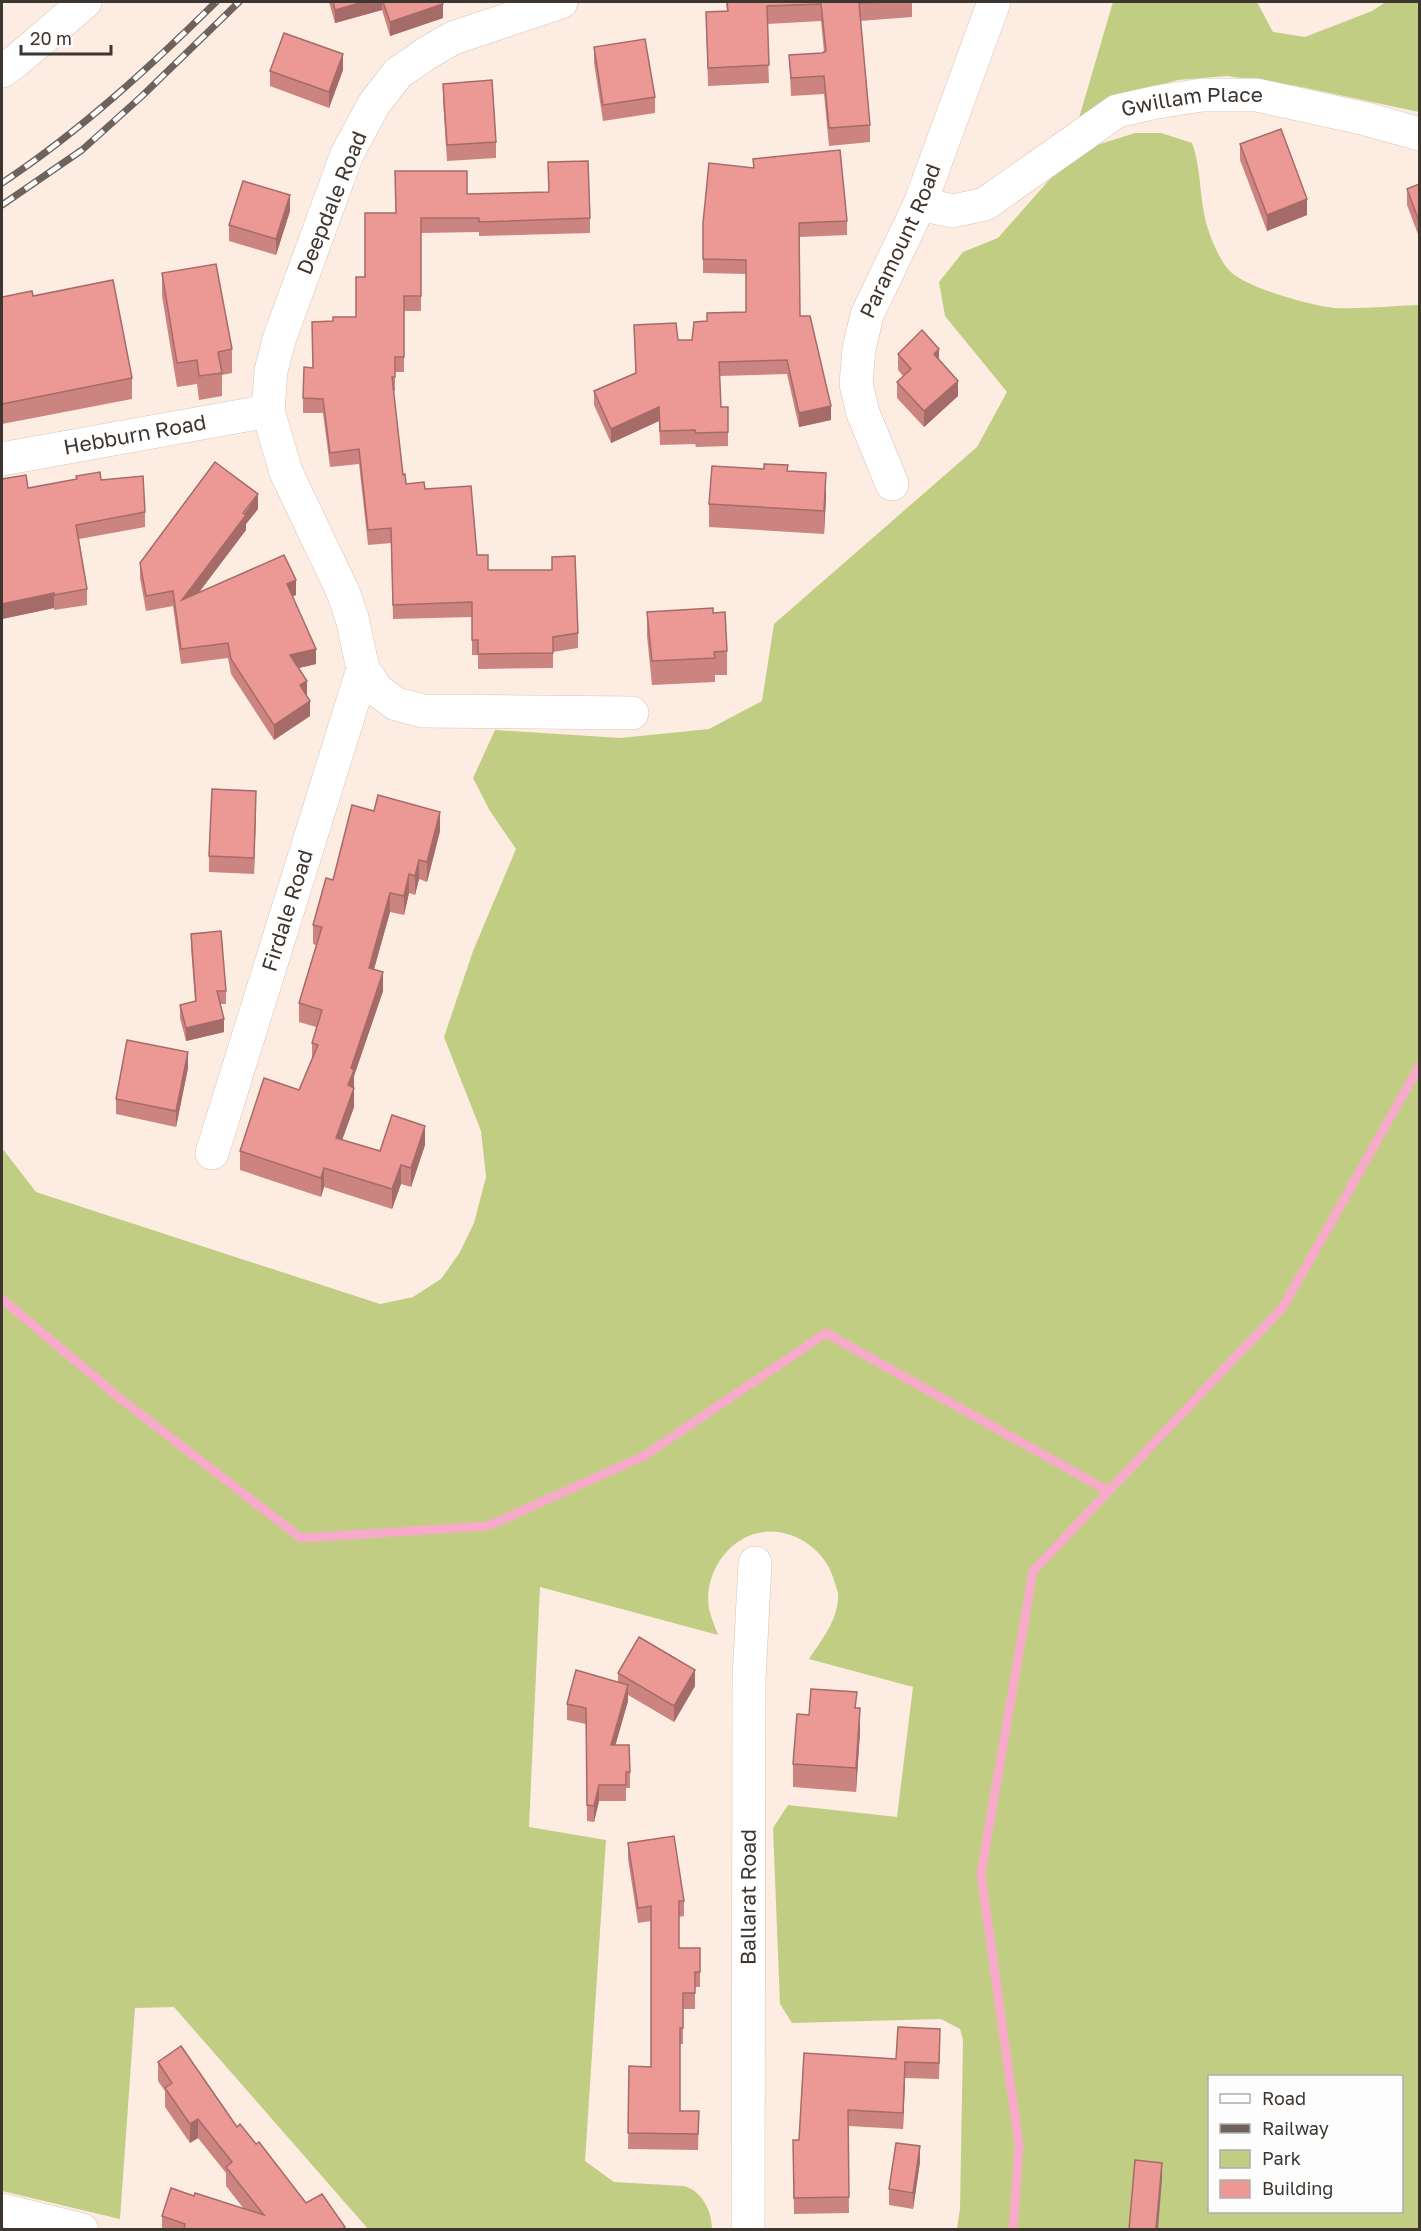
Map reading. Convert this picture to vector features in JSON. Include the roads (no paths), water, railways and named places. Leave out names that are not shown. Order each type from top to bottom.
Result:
[{"type":"street","points":[[6,59],[85,2]]},
{"type":"street","name":"Deepdale Road","points":[[268,411],[271,371],[279,340],[348,154],[375,104],[398,73],[453,38],[511,9],[561,2]]},
{"type":"street","name":"Paramount Road","points":[[892,484],[856,384],[859,349],[867,315],[920,204],[994,2]]},
{"type":"street","name":"Gwillam Place","points":[[920,204],[953,212],[985,204],[1117,111],[1191,97],[1257,95],[1366,119],[1419,134]]},
{"type":"street","name":"Hebburn Road","points":[[2,459],[268,411]]},
{"type":"street","name":"Firdale Road","points":[[268,411],[286,472],[343,592],[358,639],[363,669],[377,690],[396,704],[423,711],[632,713]]},
{"type":"street","name":"Firdale Road","points":[[212,1153],[363,669]]},
{"type":"street","name":"Ballarat Road","points":[[748,2229],[749,1679],[755,1563]]},
{"type":"street","points":[[2,2211],[82,2229]]},
{"type":"waterway","points":[[1013,2230],[1019,2145],[981,1874],[1033,1571],[1283,1307],[1420,1065]]},
{"type":"waterway","points":[[2,1299],[122,1400],[301,1538],[488,1526],[644,1456],[826,1333],[1108,1491]]},
{"type":"railway","points":[[2,183],[59,142],[113,98],[216,2]]},
{"type":"railway","points":[[2,205],[82,150],[142,96],[239,2]]}]
